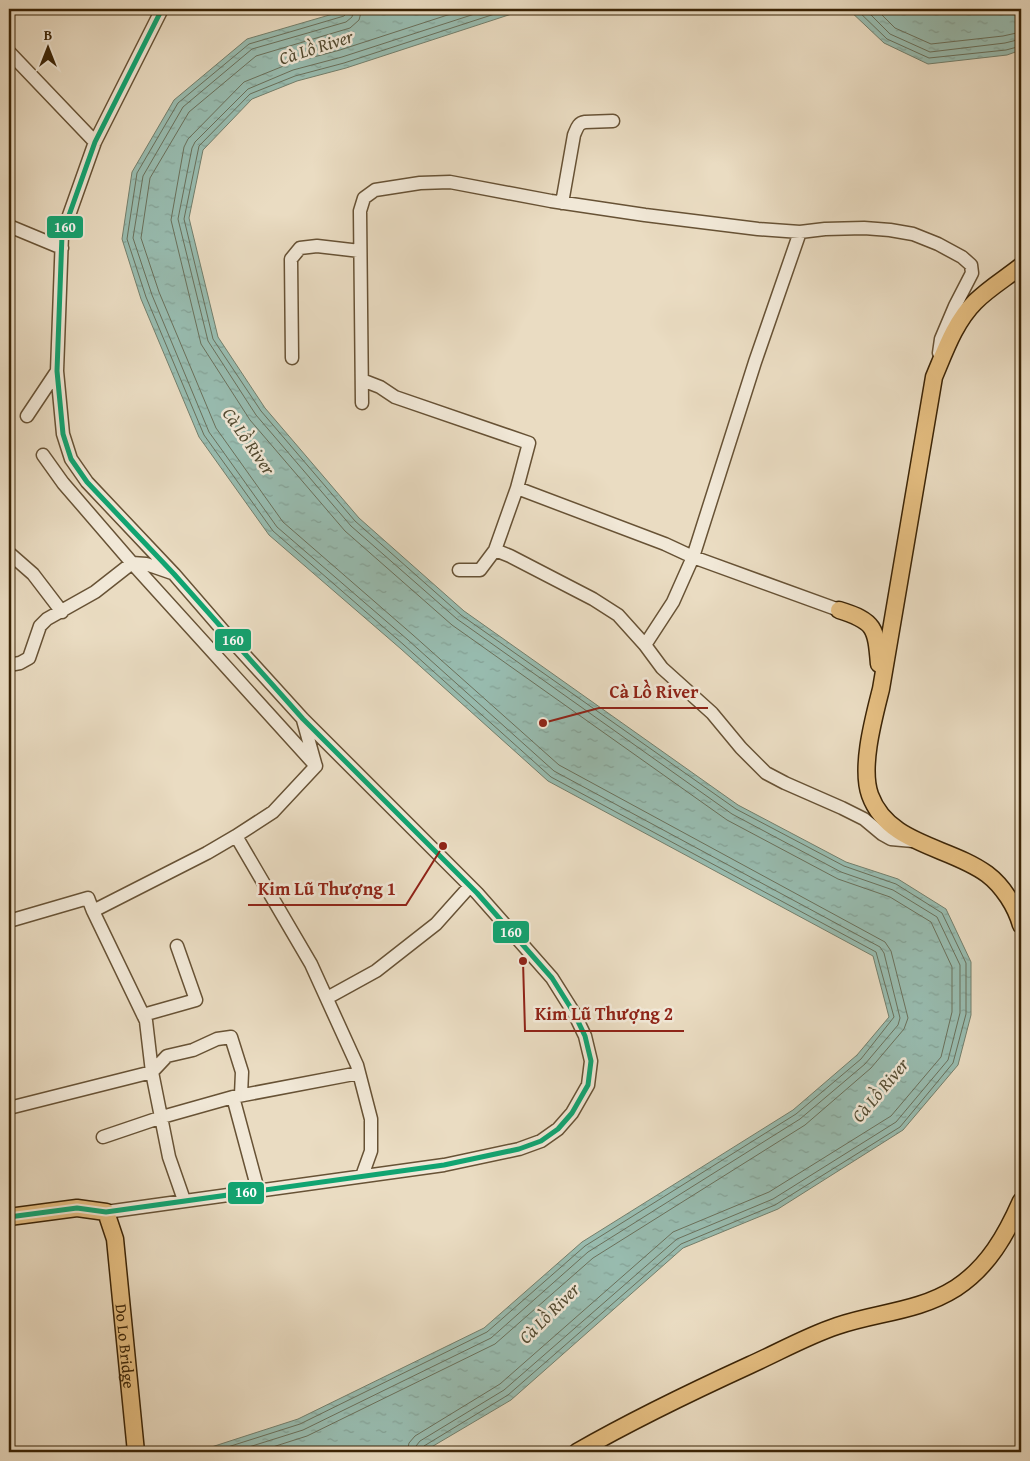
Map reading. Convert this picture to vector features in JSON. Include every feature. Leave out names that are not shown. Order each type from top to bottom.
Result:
[{"type":"main road","points":[[1021,266],[974,303],[961,318],[934,377],[881,689],[872,723],[867,768],[870,794],[878,811],[888,823],[907,836],[959,858],[988,875],[1004,892],[1021,925]]},
{"type":"main road","points":[[840,610],[856,615],[867,622],[875,631],[881,689]]},
{"type":"main road","points":[[577,1452],[624,1425],[700,1388],[838,1326],[932,1301],[956,1288],[974,1274],[1001,1242],[1021,1201]]},
{"type":"main road","points":[[9,1217],[78,1208],[106,1212]]},
{"type":"main road","name":"Do Lo Bridge","points":[[106,1212],[115,1239],[136,1452]]},
{"type":"street","points":[[106,1212],[444,1165],[518,1148],[541,1140],[558,1130],[572,1113],[588,1085],[591,1061],[585,1036],[574,1013],[552,978],[470,886],[303,719],[232,642],[174,574],[86,482],[71,459],[63,434],[57,371],[62,236],[95,142],[162,9]]},
{"type":"street","points":[[9,52],[95,142]]},
{"type":"street","points":[[562,203],[574,135],[578,125],[581,122],[613,121]]},
{"type":"street","points":[[362,403],[360,211],[364,198],[375,190],[450,182],[562,203],[645,215],[758,229],[800,232],[864,228],[890,230],[913,234],[938,244],[962,257],[971,266],[972,273],[955,306],[941,340],[934,377]]},
{"type":"street","points":[[9,226],[62,248]]},
{"type":"street","points":[[645,646],[673,602],[693,557],[755,362],[800,232]]},
{"type":"street","points":[[292,358],[291,259],[300,248],[317,246],[360,251]]},
{"type":"street","points":[[27,416],[57,371]]},
{"type":"street","points":[[362,380],[380,387],[396,397],[529,443],[517,488],[495,550],[480,570],[459,570]]},
{"type":"street","points":[[43,455],[63,483],[132,563],[316,766]]},
{"type":"street","points":[[517,488],[665,544],[693,557],[840,610]]},
{"type":"street","points":[[495,550],[594,599],[618,616],[662,668],[712,713],[741,748],[766,773],[864,819],[891,839],[918,841]]},
{"type":"street","points":[[9,552],[33,574],[62,612]]},
{"type":"street","points":[[9,666],[20,664],[29,658],[40,626],[47,620],[95,592],[132,563],[146,564],[174,574]]},
{"type":"street","points":[[303,719],[316,766]]},
{"type":"street","points":[[93,911],[208,853],[273,812],[316,766]]},
{"type":"street","points":[[236,836],[311,964],[359,1073],[371,1119],[371,1151],[362,1176]]},
{"type":"street","points":[[327,998],[376,971],[399,954],[436,924],[470,886]]},
{"type":"street","points":[[9,921],[88,898],[146,1021],[152,1072],[169,1157],[184,1200]]},
{"type":"street","points":[[143,1015],[196,1000],[177,946]]},
{"type":"street","points":[[9,1108],[152,1072],[166,1056],[193,1050],[217,1039],[232,1037],[242,1072],[237,1096],[258,1190]]},
{"type":"street","points":[[103,1137],[162,1117],[237,1096],[359,1073]]},
{"type":"water","points":[[350,9],[527,9],[346,68],[297,81],[252,99],[203,150],[189,218],[218,337],[265,408],[359,518],[464,611],[738,805],[846,862],[898,879],[946,909],[971,962],[971,1015],[958,1065],[903,1130],[778,1209],[683,1248],[511,1400],[423,1452],[196,1452],[298,1419],[484,1328],[582,1242],[793,1110],[857,1055],[889,1017],[873,956],[548,781],[401,649],[269,535],[199,437],[141,299],[122,239],[132,172],[174,100],[247,39]]},
{"type":"water","points":[[848,9],[1021,9],[1021,50],[1007,55],[928,64],[884,43]]},
{"type":"transit line","name":"160","points":[[9,1217],[77,1208],[106,1212],[444,1165],[519,1149],[541,1141],[558,1129],[572,1113],[588,1085],[591,1061],[585,1036],[574,1013],[552,978],[477,893],[303,719],[174,574],[87,482],[71,459],[63,434],[57,371],[62,235],[95,142],[162,9]]},
{"type":"place","name":"Cà Lồ River","points":[[543,723]]},
{"type":"place","name":"Kim Lũ Thượng 1","points":[[443,846]]},
{"type":"place","name":"Kim Lũ Thượng 2","points":[[523,961]]}]
